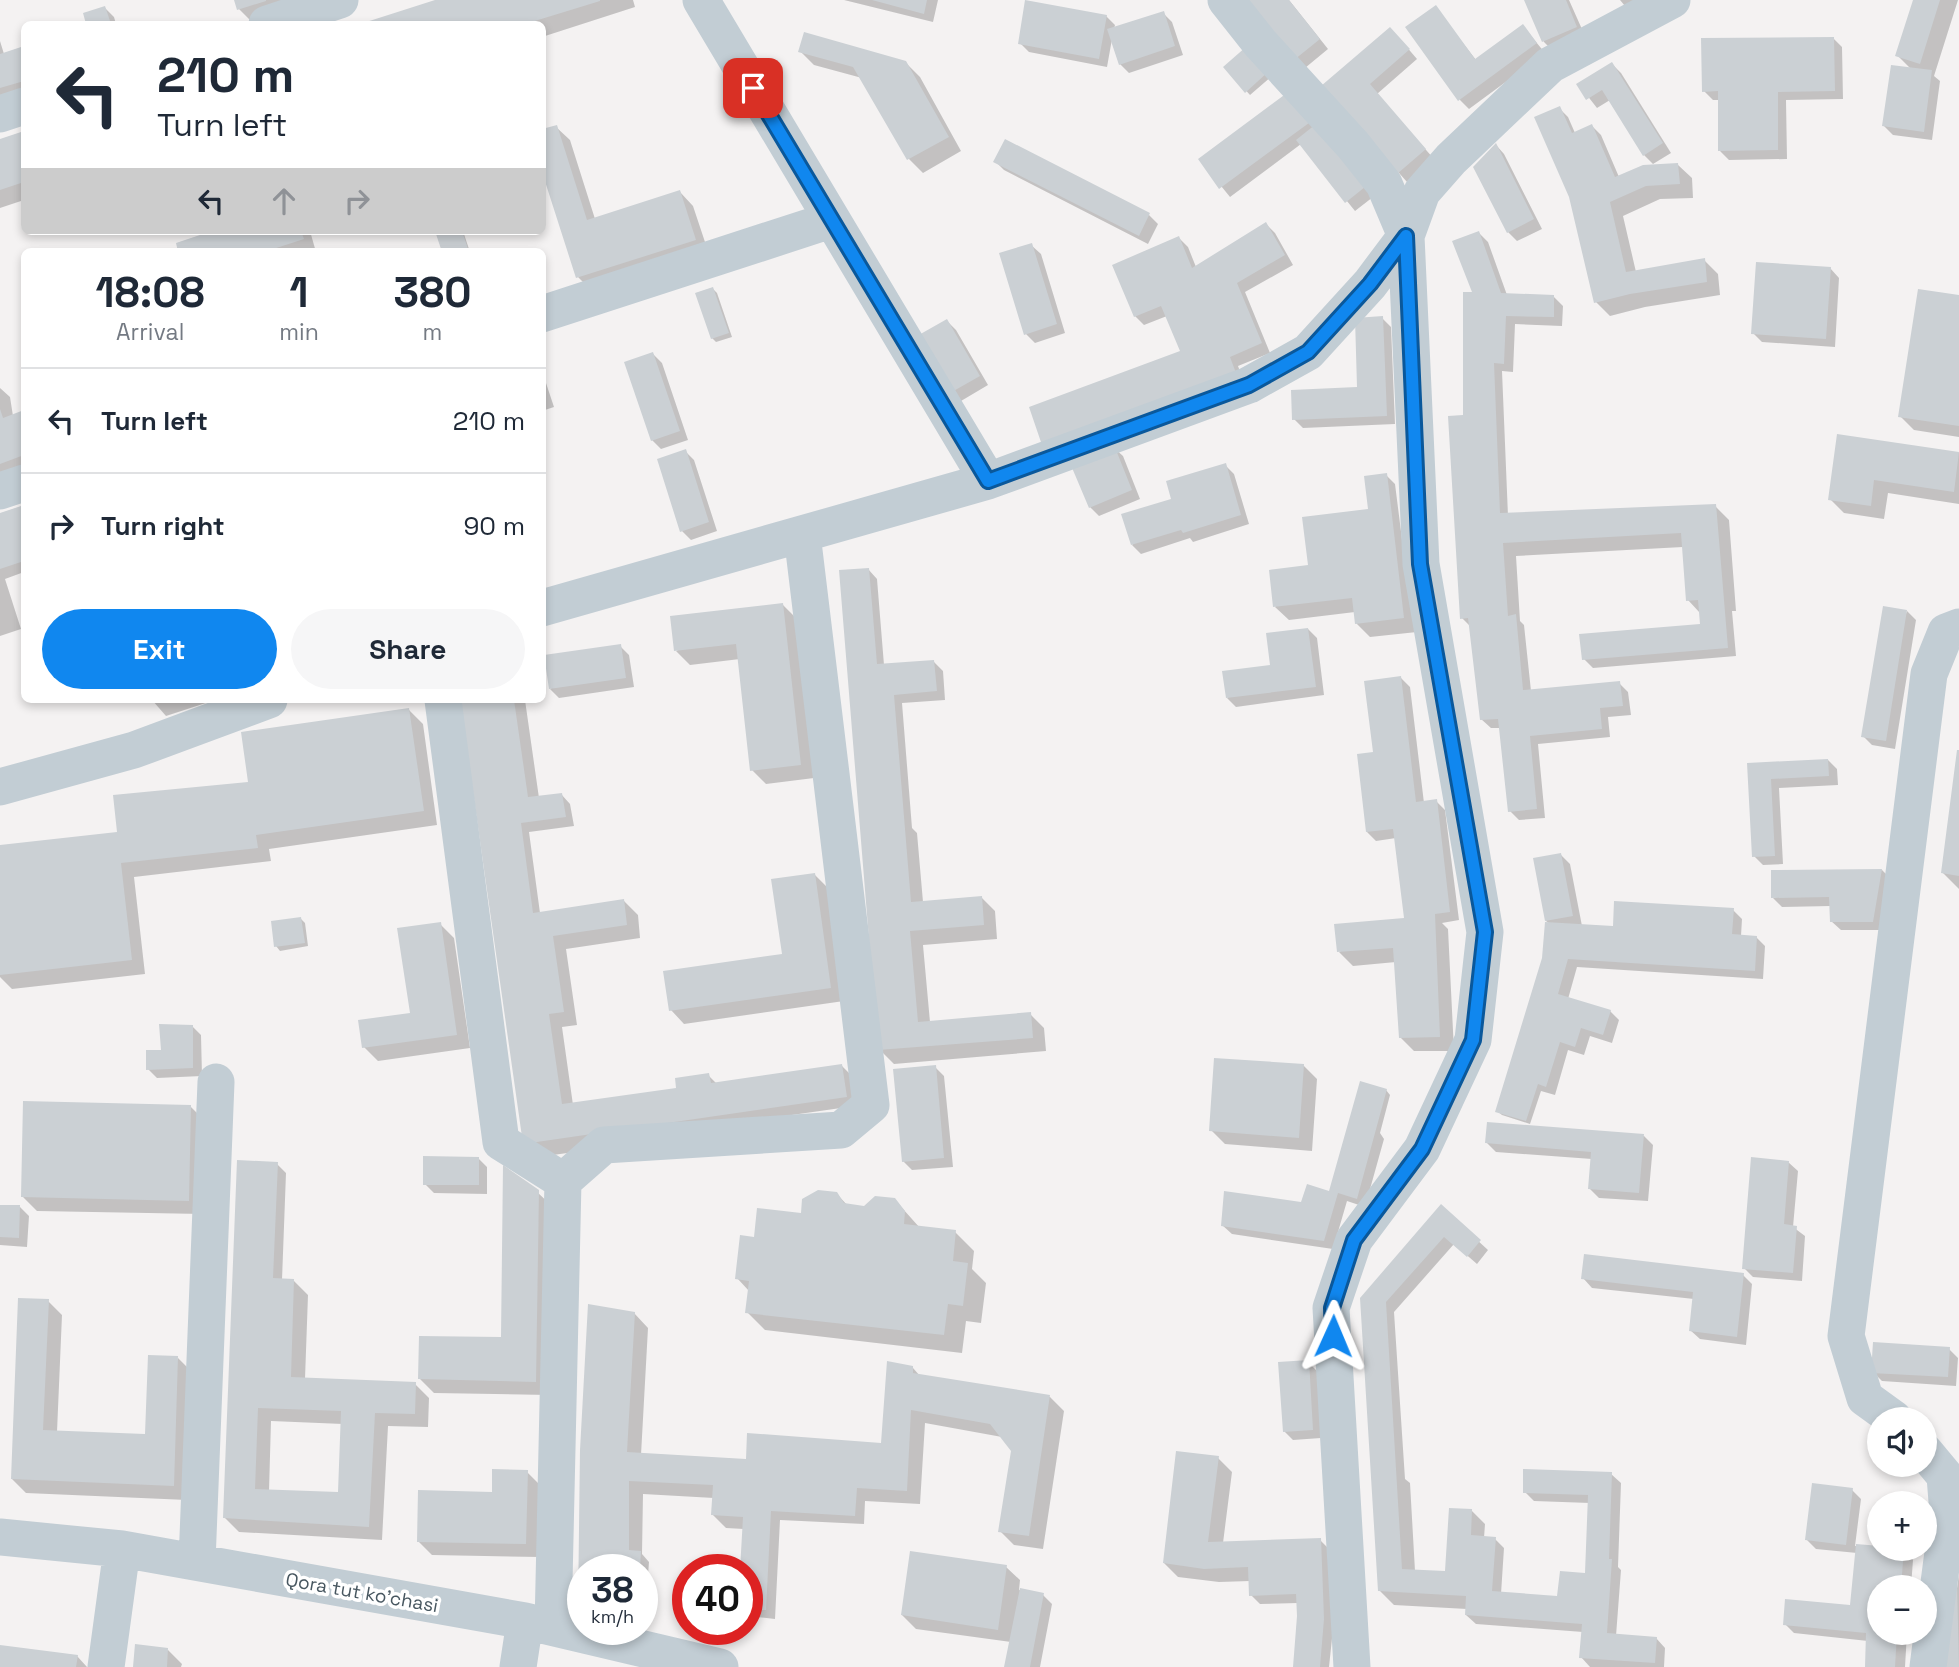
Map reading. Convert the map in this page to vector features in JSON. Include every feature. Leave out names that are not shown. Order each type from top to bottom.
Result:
[{"type":"street","points":[[276,21],[340,0]]},
{"type":"street","points":[[701,0],[988,481]]},
{"type":"street","points":[[1226,0],[1260,43],[1353,145],[1384,184],[1406,236],[1420,564],[1485,932],[1473,1040],[1422,1149],[1354,1240],[1332,1308],[1352,1667]]},
{"type":"street","points":[[546,607],[988,481],[1249,385],[1308,352],[1370,284],[1406,236],[1422,192],[1451,159],[1550,65],[1672,0]]},
{"type":"street","points":[[0,114],[21,107]]},
{"type":"street","points":[[546,313],[831,220]]},
{"type":"street","points":[[0,491],[21,484]]},
{"type":"street","points":[[518,1667],[539,1624],[563,1181],[604,1145],[841,1130],[871,1105],[802,534]]},
{"type":"street","points":[[1877,1407],[1865,1398],[1846,1335],[1929,674],[1946,632],[1959,627]]},
{"type":"street","points":[[0,787],[134,750],[261,703]]},
{"type":"street","points":[[443,703],[501,1142],[563,1181]]},
{"type":"street","points":[[197,1562],[216,1082]]},
{"type":"street","points":[[1928,1667],[1948,1514],[1945,1476],[1937,1466]]},
{"type":"street","name":"Qora tut ko'chasi","points":[[0,1537],[122,1549],[197,1562],[539,1624],[720,1667]]},
{"type":"street","points":[[106,1667],[122,1549]]},
{"type":"building","points":[[234,0],[266,0],[266,1],[237,10]]},
{"type":"building","points":[[435,0],[600,0],[535,21],[369,21]]},
{"type":"building","points":[[872,0],[927,0],[924,14]]},
{"type":"building","points":[[1025,0],[1107,15],[1099,59],[1018,44]]},
{"type":"building","points":[[1246,0],[1289,0],[1320,39],[1294,60]]},
{"type":"building","points":[[1524,0],[1566,0],[1577,27],[1542,42]]},
{"type":"building","points":[[1913,0],[1940,0],[1920,64],[1895,56]]},
{"type":"building","points":[[1436,5],[1475,59],[1523,24],[1537,43],[1458,101],[1405,27]]},
{"type":"building","points":[[105,6],[110,21],[85,21],[83,13]]},
{"type":"building","points":[[1164,11],[1175,46],[1119,65],[1107,29]]},
{"type":"building","points":[[1390,27],[1410,49],[1370,84],[1426,149],[1397,174],[1321,86]]},
{"type":"building","points":[[804,32],[906,61],[949,137],[907,160],[853,67],[798,52]]},
{"type":"building","points":[[1834,37],[1835,91],[1778,92],[1778,150],[1718,151],[1718,91],[1702,92],[1701,38]]},
{"type":"building","points":[[1247,46],[1269,71],[1245,93],[1223,67]]},
{"type":"building","points":[[21,47],[21,82],[0,88],[0,54]]},
{"type":"building","points":[[1612,62],[1663,143],[1643,156],[1602,90],[1586,100],[1576,84]]},
{"type":"building","points":[[1891,65],[1932,70],[1924,132],[1882,126]]},
{"type":"building","points":[[1291,90],[1313,120],[1219,189],[1198,159]]},
{"type":"building","points":[[1560,106],[1572,133],[1592,124],[1615,177],[1643,165],[1678,163],[1680,184],[1646,186],[1610,202],[1626,272],[1705,258],[1707,282],[1630,294],[1594,303],[1569,197],[1534,117]]},
{"type":"building","points":[[1316,124],[1365,187],[1345,203],[1296,140]]},
{"type":"building","points":[[557,125],[587,220],[680,190],[696,240],[576,278],[546,184],[546,128]]},
{"type":"building","points":[[21,132],[21,183],[0,190],[0,139]]},
{"type":"building","points":[[1005,139],[1150,213],[1139,236],[993,162]]},
{"type":"building","points":[[1496,143],[1534,219],[1507,233],[1473,167]]},
{"type":"building","points":[[1266,222],[1285,255],[1237,283],[1262,343],[1230,357],[1236,373],[1043,448],[1029,407],[1180,351],[1161,306],[1134,317],[1112,265],[1179,236],[1192,268]]},
{"type":"building","points":[[1479,231],[1501,293],[1554,295],[1554,317],[1506,316],[1504,364],[1494,363],[1500,513],[1716,504],[1728,648],[1582,660],[1579,634],[1700,624],[1698,600],[1686,601],[1681,533],[1503,543],[1508,616],[1516,614],[1523,690],[1620,681],[1623,706],[1600,708],[1602,729],[1530,736],[1537,809],[1508,812],[1498,719],[1480,720],[1468,618],[1460,619],[1448,416],[1463,415],[1463,292],[1472,292],[1452,241]]},
{"type":"building","points":[[200,235],[302,235],[304,239],[276,248],[177,248],[176,243]]},
{"type":"building","points":[[436,235],[463,235],[468,248],[441,248]]},
{"type":"building","points":[[1032,243],[1057,324],[1024,335],[999,253]]},
{"type":"building","points":[[1756,262],[1831,267],[1826,339],[1751,334]]},
{"type":"building","points":[[713,287],[729,333],[711,339],[695,293]]},
{"type":"building","points":[[1918,289],[1959,295],[1959,426],[1898,417]]},
{"type":"building","points":[[1383,316],[1387,416],[1292,420],[1291,390],[1357,387],[1355,318]]},
{"type":"building","points":[[947,319],[980,376],[950,393],[917,336]]},
{"type":"building","points":[[653,352],[680,431],[651,441],[624,362]]},
{"type":"building","points":[[0,409],[3,418],[21,411],[21,456],[0,464]]},
{"type":"building","points":[[1837,434],[1959,452],[1954,492],[1874,480],[1871,506],[1828,500]]},
{"type":"building","points":[[1114,445],[1132,490],[1089,508],[1070,463]]},
{"type":"building","points":[[686,449],[709,522],[680,532],[657,459]]},
{"type":"building","points":[[1226,463],[1241,515],[1183,533],[1181,530],[1131,545],[1121,514],[1171,499],[1166,481]]},
{"type":"building","points":[[1387,473],[1404,618],[1355,624],[1352,598],[1273,607],[1269,570],[1308,565],[1302,517],[1368,509],[1364,476]]},
{"type":"building","points":[[21,506],[21,562],[0,569],[0,513]]},
{"type":"building","points":[[869,568],[877,664],[934,660],[937,691],[894,695],[911,902],[982,896],[984,925],[910,931],[918,1022],[1031,1012],[1033,1038],[878,1050],[839,570]]},
{"type":"building","points":[[783,603],[801,765],[750,771],[736,644],[674,651],[670,616]]},
{"type":"building","points":[[1883,606],[1907,610],[1886,741],[1861,737]]},
{"type":"building","points":[[1308,628],[1316,687],[1226,698],[1222,671],[1270,665],[1266,633]]},
{"type":"building","points":[[621,644],[626,678],[549,689],[546,655]]},
{"type":"building","points":[[1401,676],[1416,802],[1437,799],[1450,912],[1435,914],[1440,1037],[1399,1038],[1393,948],[1337,952],[1334,924],[1404,918],[1393,829],[1366,832],[1357,754],[1373,752],[1364,681]]},
{"type":"building","points":[[460,703],[514,703],[528,797],[562,793],[566,817],[521,823],[533,913],[624,899],[627,925],[553,936],[564,1012],[549,1014],[562,1104],[676,1088],[675,1078],[709,1073],[711,1083],[842,1064],[847,1097],[523,1144]]},
{"type":"building","points":[[409,708],[424,811],[256,835],[258,848],[121,863],[132,960],[0,975],[0,845],[117,832],[113,795],[248,782],[241,732]]},
{"type":"building","points":[[1959,750],[1959,876],[1941,873]]},
{"type":"building","points":[[1828,759],[1829,776],[1771,779],[1775,856],[1752,857],[1747,763]]},
{"type":"building","points":[[1561,853],[1573,916],[1545,921],[1533,858]]},
{"type":"building","points":[[1882,869],[1873,922],[1830,922],[1829,897],[1771,898],[1771,870]]},
{"type":"building","points":[[815,873],[831,988],[669,1011],[663,971],[782,954],[771,879]]},
{"type":"building","points":[[1614,901],[1734,908],[1732,934],[1757,936],[1755,971],[1568,959],[1558,994],[1611,1010],[1603,1035],[1581,1028],[1575,1047],[1560,1042],[1546,1087],[1538,1084],[1526,1121],[1495,1112],[1542,958],[1545,922],[1613,926]]},
{"type":"building","points":[[301,917],[305,943],[274,947],[271,921]]},
{"type":"building","points":[[441,922],[457,1035],[362,1048],[358,1020],[410,1013],[397,928]]},
{"type":"building","points":[[159,1024],[193,1025],[193,1068],[146,1070],[146,1050],[161,1050]]},
{"type":"building","points":[[1214,1058],[1304,1064],[1299,1138],[1209,1131]]},
{"type":"building","points":[[936,1065],[944,1158],[902,1162],[893,1069]]},
{"type":"building","points":[[1360,1081],[1387,1089],[1357,1199],[1338,1193],[1324,1241],[1221,1226],[1224,1191],[1301,1202],[1307,1184],[1329,1191]]},
{"type":"building","points":[[23,1101],[191,1105],[189,1201],[21,1197]]},
{"type":"building","points":[[1487,1122],[1644,1134],[1639,1193],[1588,1189],[1591,1152],[1485,1143]]},
{"type":"building","points":[[423,1156],[479,1157],[479,1185],[423,1185]]},
{"type":"building","points":[[1751,1157],[1789,1161],[1784,1224],[1797,1226],[1793,1273],[1742,1269]]},
{"type":"building","points":[[237,1160],[278,1162],[273,1278],[294,1279],[291,1377],[416,1382],[415,1414],[375,1413],[369,1527],[223,1518]],"holes":[[[258,1408],[341,1411],[338,1492],[255,1489]]]},
{"type":"building","points":[[503,1165],[539,1190],[536,1382],[418,1379],[419,1336],[501,1337]]},
{"type":"building","points":[[818,1190],[837,1192],[844,1203],[864,1206],[875,1196],[895,1198],[905,1211],[904,1224],[956,1230],[953,1261],[968,1263],[963,1306],[948,1304],[944,1335],[745,1313],[749,1281],[735,1279],[740,1235],[754,1237],[757,1208],[801,1213],[802,1199]]},
{"type":"building","points":[[1441,1204],[1481,1240],[1467,1257],[1444,1237],[1386,1302],[1402,1569],[1445,1571],[1449,1508],[1472,1509],[1471,1535],[1496,1537],[1492,1591],[1557,1596],[1560,1571],[1585,1573],[1588,1495],[1523,1493],[1523,1469],[1612,1472],[1609,1559],[1612,1559],[1607,1633],[1657,1637],[1655,1663],[1579,1658],[1582,1624],[1465,1615],[1466,1596],[1378,1591],[1360,1298]]},
{"type":"building","points":[[0,1205],[20,1205],[19,1238],[0,1237]]},
{"type":"building","points":[[1584,1254],[1744,1273],[1737,1337],[1689,1331],[1693,1292],[1581,1279]]},
{"type":"building","points":[[18,1298],[49,1299],[43,1430],[145,1434],[148,1355],[178,1356],[174,1486],[11,1479]]},
{"type":"building","points":[[588,1304],[635,1312],[627,1452],[746,1459],[747,1433],[881,1443],[887,1361],[913,1366],[913,1373],[1050,1395],[1029,1536],[998,1532],[1011,1451],[990,1424],[911,1410],[907,1491],[857,1488],[855,1516],[771,1511],[766,1610],[763,1610],[763,1554],[741,1554],[743,1517],[711,1515],[713,1485],[629,1481],[629,1550],[641,1551],[641,1554],[579,1554],[580,1450]]},
{"type":"building","points":[[1873,1342],[1950,1347],[1948,1377],[1871,1373]]},
{"type":"building","points":[[1309,1360],[1313,1430],[1283,1432],[1278,1362]]},
{"type":"building","points":[[1176,1451],[1219,1456],[1208,1542],[1321,1538],[1324,1619],[1320,1667],[1293,1667],[1296,1594],[1249,1596],[1248,1567],[1204,1569],[1163,1563]]},
{"type":"building","points":[[492,1469],[528,1470],[526,1544],[417,1542],[418,1490],[492,1492]]},
{"type":"building","points":[[1812,1483],[1853,1488],[1846,1545],[1805,1540]]},
{"type":"building","points":[[1856,1544],[1867,1545],[1867,1561],[1903,1561],[1902,1575],[1867,1575],[1867,1645],[1896,1645],[1895,1667],[1865,1667],[1866,1633],[1783,1625],[1785,1599],[1850,1605]]},
{"type":"building","points":[[910,1551],[1007,1565],[998,1630],[901,1615]]},
{"type":"building","points":[[1957,1582],[1959,1667],[1945,1667]]},
{"type":"building","points":[[1020,1588],[1044,1593],[1030,1667],[1004,1667]]},
{"type":"building","points":[[135,1644],[168,1648],[167,1667],[133,1667]]},
{"type":"building","points":[[0,1645],[78,1655],[76,1667],[0,1667]]},
{"type":"route","points":[[753,88],[988,481],[1249,385],[1308,352],[1370,284],[1406,236],[1420,564],[1485,932],[1473,1040],[1422,1149],[1354,1240],[1332,1308],[1333,1336]]}]
